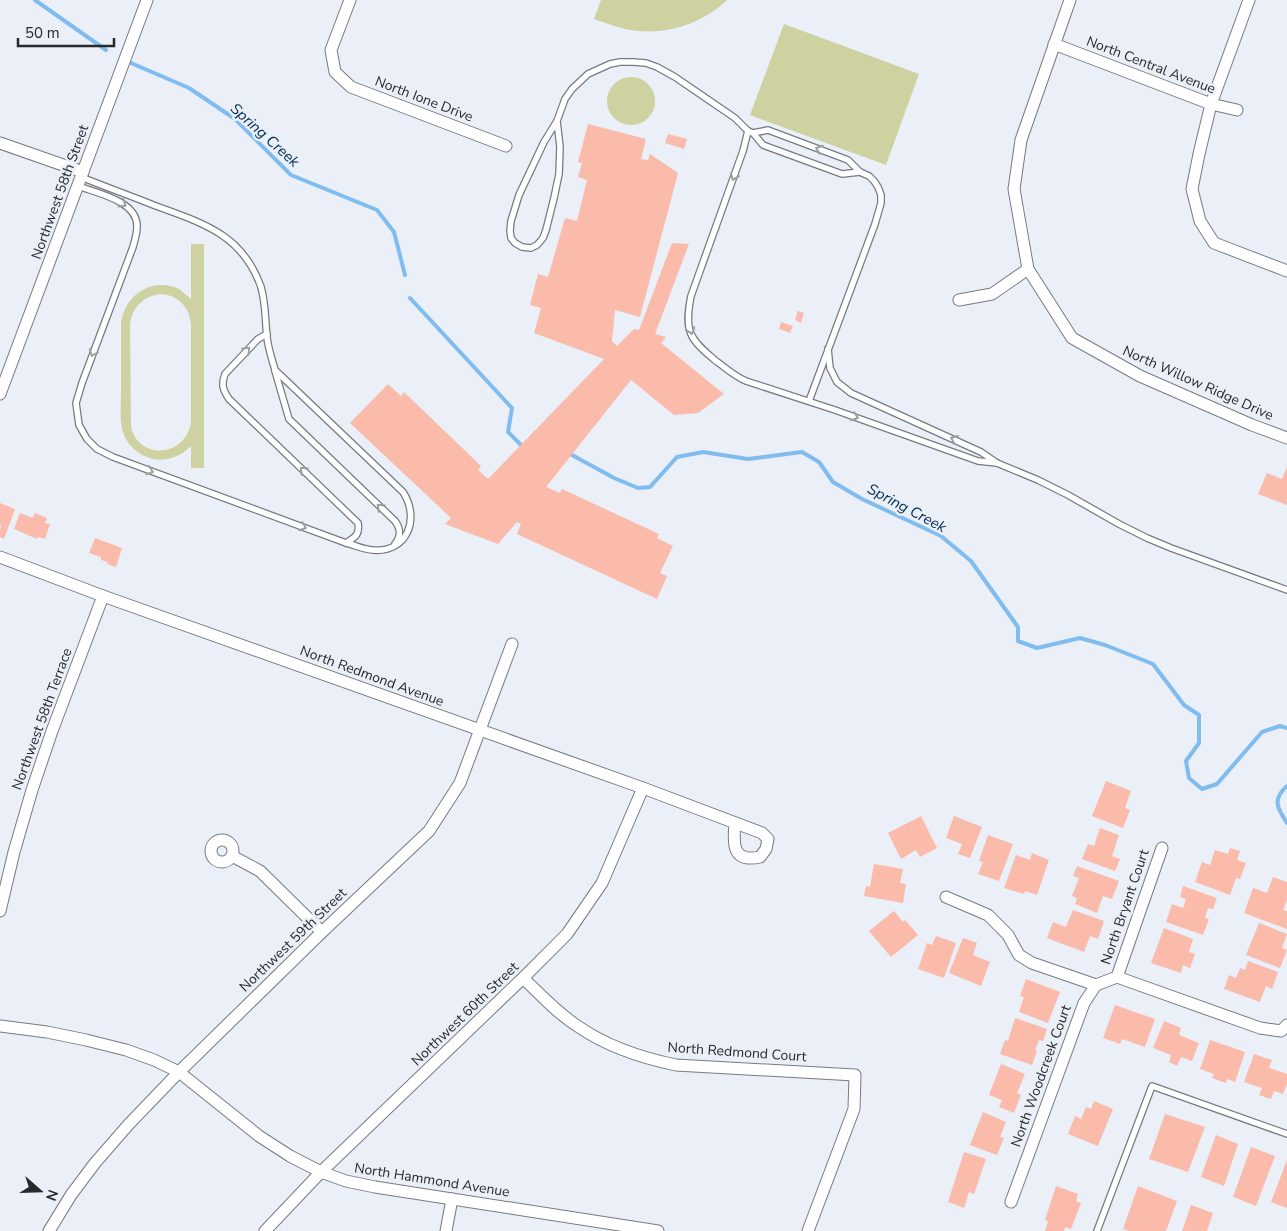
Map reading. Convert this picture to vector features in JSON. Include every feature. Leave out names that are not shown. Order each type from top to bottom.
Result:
[{"type":"street","name":"Northwest 58th Street","points":[[0,394],[147,0]]},
{"type":"street","name":"North Ione Drive","points":[[350,0],[331,50],[335,72],[351,86],[506,146]]},
{"type":"street","name":"North Willow Ridge Drive","points":[[1070,0],[1021,140],[1014,189],[1028,269],[1072,338],[1140,376],[1252,425],[1287,438]]},
{"type":"street","points":[[1249,0],[1211,104],[1192,189],[1200,221],[1214,243],[1287,271]]},
{"type":"street","name":"North Central Avenue","points":[[1054,44],[1211,104],[1237,110]]},
{"type":"street","points":[[0,143],[80,178]]},
{"type":"street","points":[[960,300],[992,294],[1028,269]]},
{"type":"street","name":"North Redmond Avenue","points":[[0,557],[103,596],[643,788],[735,823]]},
{"type":"street","name":"Northwest 58th Terrace","points":[[0,911],[14,852],[32,790],[52,730],[103,596]]},
{"type":"street","name":"Northwest 59th Street","points":[[50,1231],[71,1195],[129,1124],[179,1072],[322,932],[429,831],[460,783],[512,644]]},
{"type":"street","name":"Northwest 60th Street","points":[[265,1231],[321,1172],[567,934],[602,883],[643,788]]},
{"type":"street","name":"North Bryant Court","points":[[1117,977],[1162,848]]},
{"type":"street","points":[[232,856],[260,870],[322,932]]},
{"type":"street","points":[[946,897],[988,915],[1008,935],[1019,955],[1032,963],[1096,985],[1117,977],[1260,1028],[1281,1031],[1287,1025]]},
{"type":"street","name":"North Redmond Court","points":[[523,978],[556,1010],[578,1027],[603,1042],[651,1060],[676,1065],[855,1075],[854,1109],[808,1231]]},
{"type":"street","name":"North Woodcreek Court","points":[[1011,1202],[1084,1002],[1096,985]]},
{"type":"street","name":"North Hammond Avenue","points":[[0,1026],[47,1032],[126,1050],[154,1060],[179,1072],[259,1136],[290,1156],[321,1172],[346,1181],[658,1231]]},
{"type":"street","points":[[446,1231],[452,1199]]},
{"type":"lane","points":[[557,121],[560,147],[559,174],[546,230],[543,238],[537,245],[531,248],[522,247],[511,238],[511,221],[519,195],[544,142],[557,121],[565,99],[575,86],[588,74],[610,64],[620,62],[646,63],[667,72],[734,118],[763,145],[842,174],[860,172]]},
{"type":"lane","points":[[751,132],[768,130],[848,160],[860,172],[869,176],[874,181],[881,195],[875,224],[809,401]]},
{"type":"lane","points":[[751,132],[691,296],[688,310],[689,328],[690,334],[696,343],[739,378],[978,461],[997,463]]},
{"type":"lane","points":[[80,178],[204,224],[233,244],[250,264],[260,287],[266,311],[268,346],[290,419],[395,521],[400,535],[399,540],[394,546]]},
{"type":"lane","points":[[80,178],[125,205],[134,214],[138,225],[133,246],[76,403],[79,425],[87,439],[97,449],[113,458],[346,543],[374,550],[385,549],[402,541],[410,525],[410,508],[403,492],[275,370]]},
{"type":"lane","points":[[267,334],[258,339],[225,374],[222,387],[229,398],[358,523],[356,537],[346,543]]},
{"type":"lane","points":[[828,349],[830,368],[837,382],[851,393],[981,452],[997,463],[1038,480],[1147,538],[1287,590]]},
{"type":"lane","points":[[1097,1231],[1152,1086],[1287,1134]]},
{"type":"green space","points":[[601,0],[727,0],[708,15],[686,25],[663,31],[639,31],[594,19]]},
{"type":"green space","points":[[784,24],[919,74],[886,165],[750,115]]},
{"type":"green space","points":[[626,77],[636,77],[648,84],[655,96],[655,106],[648,118],[636,125],[626,125],[618,121],[611,114],[607,106],[607,96],[611,88],[618,81]]},
{"type":"green space","points":[[191,244],[204,244],[204,468],[191,468],[191,446],[183,453],[163,460],[148,458],[139,453],[126,439],[122,430],[121,420],[121,324],[127,305],[141,291],[159,285],[179,289],[191,299]],"holes":[[[156,295],[168,295],[183,304],[187,309],[190,320],[191,422],[187,434],[181,442],[172,448],[152,450],[136,438],[131,427],[130,325],[133,313],[140,303]]]},
{"type":"building","points":[[588,124],[646,139],[641,159],[648,160],[650,154],[678,173],[640,317],[615,310],[612,341],[617,346],[634,329],[639,330],[672,243],[689,244],[655,334],[666,337],[661,343],[724,394],[698,413],[674,415],[631,380],[546,487],[560,493],[562,489],[659,534],[657,538],[673,546],[660,573],[667,576],[657,599],[517,534],[521,524],[517,522],[498,544],[445,524],[451,518],[350,423],[388,384],[401,396],[404,392],[481,466],[478,470],[488,479],[604,359],[534,333],[541,308],[530,305],[538,274],[548,277],[565,218],[577,221],[587,180],[578,177],[582,163],[578,162]]},
{"type":"building","points":[[668,134],[687,139],[684,149],[665,143]]},
{"type":"building","points":[[798,311],[804,313],[801,323],[795,320]]},
{"type":"building","points":[[781,322],[793,326],[790,333],[779,329]]},
{"type":"building","points":[[1287,467],[1287,505],[1258,494],[1267,473],[1282,479]]},
{"type":"building","points":[[0,503],[15,509],[4,539],[0,537]]},
{"type":"building","points":[[20,513],[33,518],[35,513],[47,518],[45,523],[50,524],[45,539],[38,537],[37,539],[14,529]]},
{"type":"building","points":[[95,538],[122,548],[116,567],[101,560],[101,557],[89,553]]},
{"type":"building","points":[[1106,781],[1131,791],[1125,808],[1130,810],[1123,828],[1092,816]]},
{"type":"building","points":[[921,816],[937,848],[920,857],[916,850],[901,859],[888,833]]},
{"type":"building","points":[[954,816],[982,827],[970,858],[958,854],[962,844],[946,838]]},
{"type":"building","points":[[1100,828],[1119,835],[1112,856],[1120,859],[1115,871],[1082,859],[1088,844],[1094,846]]},
{"type":"building","points":[[988,835],[1013,844],[999,881],[978,874],[983,862],[979,861]]},
{"type":"building","points":[[1230,848],[1240,851],[1237,860],[1246,863],[1240,879],[1236,878],[1230,895],[1195,882],[1202,862],[1210,865],[1215,850],[1228,854]]},
{"type":"building","points":[[1032,853],[1049,860],[1037,895],[1025,891],[1024,894],[1004,888],[1016,855],[1030,860]]},
{"type":"building","points":[[874,864],[903,869],[900,883],[906,884],[903,903],[864,896],[866,886],[870,887]]},
{"type":"building","points":[[1077,866],[1119,881],[1112,899],[1103,896],[1097,913],[1075,904],[1077,898],[1072,896],[1079,878],[1073,876]]},
{"type":"building","points":[[1273,877],[1287,882],[1287,900],[1283,910],[1287,911],[1287,929],[1244,913],[1253,888],[1267,893]]},
{"type":"building","points":[[1183,886],[1217,898],[1213,909],[1208,908],[1205,918],[1209,919],[1203,935],[1166,922],[1172,904],[1183,908],[1186,899],[1180,897]]},
{"type":"building","points":[[1073,910],[1104,921],[1098,939],[1090,936],[1084,952],[1047,938],[1053,922],[1066,927]]},
{"type":"building","points":[[894,911],[918,935],[891,957],[869,931]]},
{"type":"building","points":[[1259,923],[1287,934],[1282,948],[1287,950],[1280,968],[1246,955]]},
{"type":"building","points":[[1164,928],[1193,939],[1189,952],[1195,954],[1190,968],[1183,965],[1181,973],[1151,963]]},
{"type":"building","points":[[936,936],[956,943],[944,978],[918,969],[927,943],[932,945]]},
{"type":"building","points":[[963,938],[977,943],[973,955],[990,962],[981,986],[949,973]]},
{"type":"building","points":[[1248,961],[1278,972],[1272,989],[1266,986],[1260,1002],[1224,989],[1229,975],[1236,978],[1240,968],[1245,970]]},
{"type":"building","points":[[1026,979],[1060,992],[1048,1023],[1019,1012],[1024,997],[1020,996]]},
{"type":"building","points":[[1115,1005],[1155,1019],[1145,1047],[1122,1039],[1120,1044],[1103,1038]]},
{"type":"building","points":[[1015,1018],[1047,1029],[1043,1041],[1039,1040],[1032,1065],[1000,1054],[1005,1040],[1008,1041]]},
{"type":"building","points":[[1164,1021],[1181,1028],[1179,1035],[1199,1043],[1192,1061],[1181,1057],[1177,1066],[1169,1062],[1171,1055],[1153,1048]]},
{"type":"building","points":[[1210,1040],[1245,1052],[1235,1082],[1227,1079],[1226,1083],[1212,1078],[1214,1074],[1200,1069]]},
{"type":"building","points":[[1254,1054],[1272,1060],[1269,1068],[1287,1074],[1287,1084],[1283,1094],[1274,1091],[1271,1099],[1259,1095],[1262,1088],[1244,1082]]},
{"type":"building","points":[[1001,1064],[1025,1074],[1017,1093],[1021,1095],[1014,1113],[999,1107],[1002,1100],[989,1095]]},
{"type":"building","points":[[1094,1101],[1113,1109],[1098,1146],[1068,1134],[1075,1116],[1081,1119],[1086,1107],[1091,1109]]},
{"type":"building","points":[[983,1112],[1006,1122],[1000,1137],[1004,1138],[997,1155],[970,1145]]},
{"type":"building","points":[[1165,1114],[1205,1127],[1188,1172],[1149,1159]]},
{"type":"building","points":[[1216,1135],[1238,1144],[1224,1186],[1201,1177]]},
{"type":"building","points":[[1251,1147],[1275,1156],[1256,1206],[1233,1197]]},
{"type":"building","points":[[964,1152],[986,1159],[974,1194],[969,1192],[964,1208],[948,1202]]},
{"type":"building","points":[[1287,1160],[1287,1208],[1271,1202]]},
{"type":"building","points":[[1056,1186],[1078,1194],[1076,1201],[1081,1203],[1071,1229],[1065,1227],[1064,1231],[1045,1231],[1048,1221],[1045,1220]]},
{"type":"building","points":[[1138,1186],[1177,1201],[1166,1231],[1129,1231],[1123,1229]]},
{"type":"building","points":[[1191,1205],[1213,1213],[1207,1231],[1182,1231]]},
{"type":"waterway","name":"Spring Creek","points":[[35,0],[106,50]]},
{"type":"waterway","name":"Spring Creek","points":[[131,63],[189,88],[235,119],[291,175],[377,210],[394,232],[405,275]]},
{"type":"waterway","name":"Spring Creek","points":[[410,298],[512,408],[508,432],[521,445]]},
{"type":"waterway","name":"Spring Creek","points":[[572,455],[614,478],[638,488],[650,487],[677,457],[703,452],[748,459],[802,452],[819,462],[833,482],[862,499],[941,536],[971,561],[1018,627],[1018,641],[1037,648],[1080,638],[1105,645],[1153,664],[1184,705],[1199,715],[1199,743],[1186,761],[1189,778],[1202,789],[1217,784],[1262,732],[1280,726],[1287,728]]},
{"type":"waterway","name":"Spring Creek","points":[[1287,786],[1278,799],[1279,808],[1287,823]]}]
